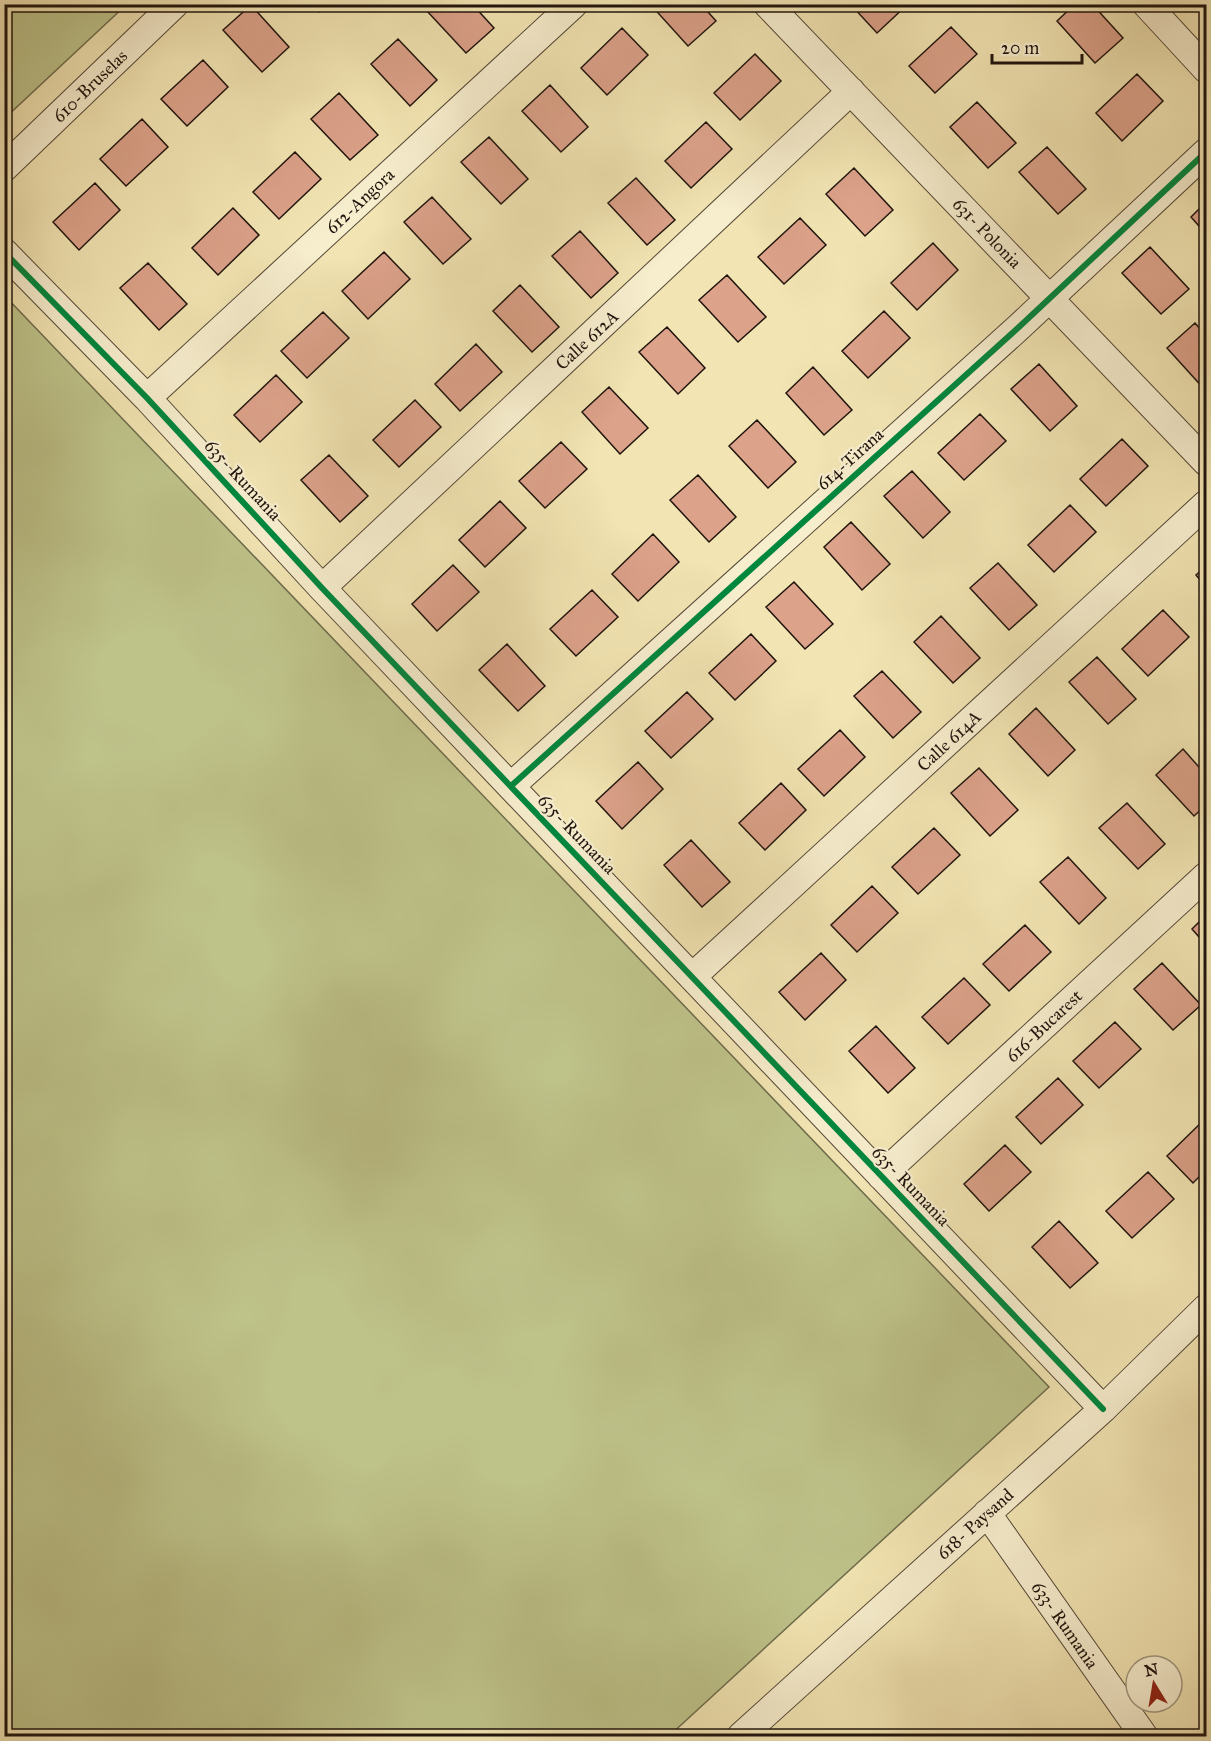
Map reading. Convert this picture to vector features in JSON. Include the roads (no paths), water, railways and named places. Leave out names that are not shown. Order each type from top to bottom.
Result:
[{"type":"street","name":"610-Bruselas","points":[[4,168],[175,4]]},
{"type":"street","name":"612-Angora","points":[[147,398],[574,4]]},
{"type":"street","name":"631- Polonia","points":[[767,4],[1206,462]]},
{"type":"street","points":[[1146,4],[1206,69]]},
{"type":"street","name":"Calle 612A","points":[[322,588],[851,92]]},
{"type":"street","name":"614-Tirana","points":[[511,786],[1050,298],[1206,152]]},
{"type":"street","name":"635- Rumania","points":[[4,252],[147,398],[322,588],[1103,1409]]},
{"type":"street","name":"Calle 614A","points":[[693,977],[1206,504]]},
{"type":"street","name":"616-Bucarest","points":[[881,1176],[1206,876]]},
{"type":"street","name":"618- Paysand","points":[[741,1737],[1103,1409],[1206,1308]]},
{"type":"street","name":"633- Rumania","points":[[987,1513],[1144,1737]]}]
